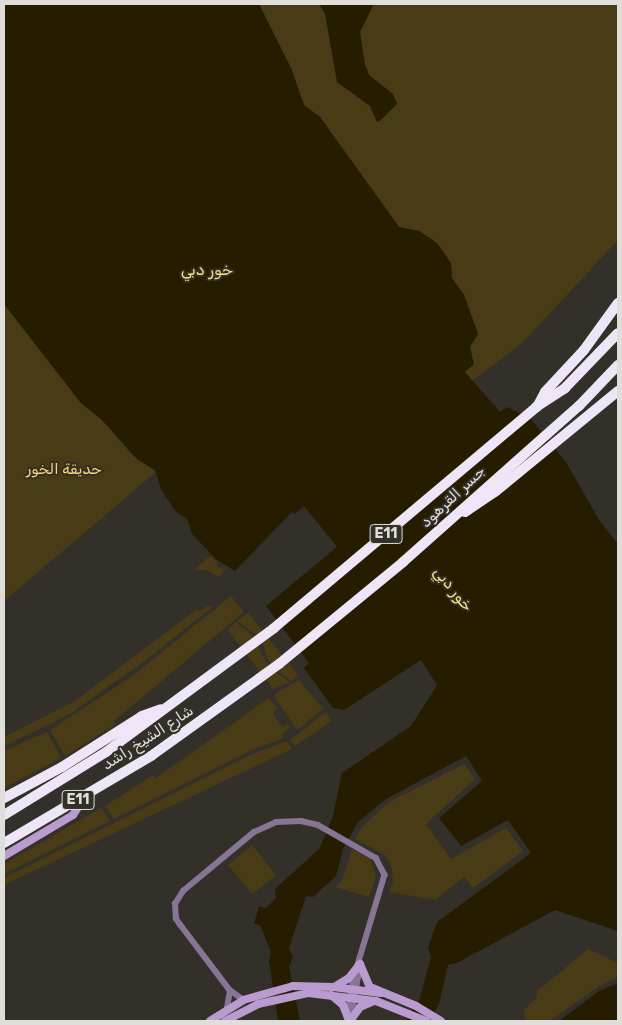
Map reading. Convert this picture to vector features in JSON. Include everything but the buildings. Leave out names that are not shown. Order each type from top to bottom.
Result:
[{"type":"highway","points":[[536,408],[556,379],[584,350],[618,303]]},
{"type":"highway","name":"E11","points":[[536,408],[565,388],[618,333]]},
{"type":"highway","name":"جسر القرهود","points":[[253,684],[354,604],[579,406],[618,365]]},
{"type":"highway","points":[[451,519],[496,492],[618,391]]},
{"type":"highway","name":"جسر القرهود","points":[[234,659],[536,408]]},
{"type":"highway","name":"شارع الشيخ راشد","points":[[4,815],[106,752],[234,659]]},
{"type":"highway","name":"شارع الشيخ راشد","points":[[4,842],[151,756],[253,684]]},
{"type":"highway","points":[[4,798],[62,767],[142,716],[169,707]]},
{"type":"street","points":[[4,856],[73,815],[86,795]]},
{"type":"street","points":[[243,1000],[230,991],[176,919],[174,904],[178,897],[260,828],[288,820],[318,825],[367,852],[380,862],[385,881],[360,964],[349,1021]]},
{"type":"street","points":[[331,990],[349,978],[360,964]]},
{"type":"street","points":[[360,964],[366,984],[381,993],[416,1006],[441,1021]]},
{"type":"street","points":[[210,1021],[227,1008],[252,997],[308,989],[381,993]]},
{"type":"street","points":[[225,1021],[258,1004],[308,989]]},
{"type":"street","points":[[331,990],[343,1005],[349,1021]]},
{"type":"street","points":[[227,1008],[230,991]]},
{"type":"street","points":[[354,992],[426,1021]]},
{"type":"street","points":[[349,1021],[360,1007],[376,1001]]},
{"type":"green space","points":[[259,4],[618,4],[618,240],[523,342],[472,381],[464,372],[470,347],[478,334],[464,295],[452,278],[450,263],[419,231],[399,227],[320,117],[304,105],[291,68]]},
{"type":"green space","name":"حديقة الخور","points":[[4,304],[81,403],[105,423],[131,454],[156,472],[4,601]]},
{"type":"green space","points":[[210,556],[217,562],[217,567],[225,569],[219,577],[207,570],[193,570]]},
{"type":"green space","points":[[231,596],[244,612],[114,721],[116,724],[65,756],[50,730],[131,677]]},
{"type":"green space","points":[[210,605],[212,608],[143,662],[70,714],[4,746],[4,737],[75,701],[197,609],[199,611]]},
{"type":"green space","points":[[248,613],[298,675],[297,677],[291,681],[275,669],[267,658],[261,638],[237,621]]},
{"type":"green space","points":[[236,622],[253,636],[268,667],[290,682],[273,689],[228,630]]},
{"type":"green space","points":[[299,680],[323,709],[297,730],[273,695]]},
{"type":"green space","points":[[269,698],[277,708],[273,713],[282,727],[288,724],[290,727],[284,732],[282,739],[254,749],[114,819],[105,806],[153,775],[156,778]]},
{"type":"green space","points":[[326,712],[332,721],[295,746],[290,740]]},
{"type":"green space","points":[[47,732],[61,758],[4,788],[4,751]]},
{"type":"green space","points":[[287,741],[292,749],[4,885],[4,878],[250,755]]},
{"type":"green space","points":[[464,764],[475,779],[426,824],[451,859],[506,828],[523,851],[473,888],[464,877],[435,900],[389,892],[393,881],[391,865],[385,855],[355,839],[362,827],[389,802]]},
{"type":"green space","points":[[101,808],[110,821],[4,874],[4,864]]},
{"type":"green space","points":[[252,845],[276,875],[252,894],[228,865]]},
{"type":"green space","points":[[352,849],[370,858],[376,877],[369,897],[335,887],[342,880]]},
{"type":"green space","points":[[588,949],[618,963],[618,977],[599,986],[550,1021],[525,1021],[524,1010],[537,997],[537,991]]},
{"type":"water","name":"خور دبي","points":[[4,4],[259,4],[291,68],[304,105],[320,117],[399,227],[419,231],[437,243],[451,263],[452,278],[464,295],[478,334],[470,347],[474,364],[465,372],[500,412],[507,407],[530,418],[566,462],[599,520],[618,544],[618,931],[555,910],[457,963],[448,965],[439,1004],[429,1021],[406,1021],[420,998],[431,957],[428,948],[437,922],[531,853],[508,820],[461,846],[439,818],[482,781],[466,756],[386,799],[358,822],[343,849],[336,876],[313,897],[306,896],[289,948],[293,957],[289,967],[300,1021],[278,1021],[269,961],[271,952],[260,925],[254,924],[259,906],[266,908],[276,898],[275,889],[320,848],[333,816],[342,773],[411,726],[437,685],[421,660],[344,710],[333,708],[304,668],[309,663],[266,606],[337,547],[304,506],[295,514],[292,512],[235,571],[217,560],[192,534],[187,519],[175,511],[161,489],[155,470],[138,460],[101,419],[81,403],[4,304]]},
{"type":"water","points":[[319,4],[374,4],[360,32],[365,64],[369,75],[393,94],[397,104],[381,120],[377,122],[370,106],[337,82],[325,14]]},
{"type":"water","points":[[618,983],[618,1021],[559,1021],[599,991]]}]
